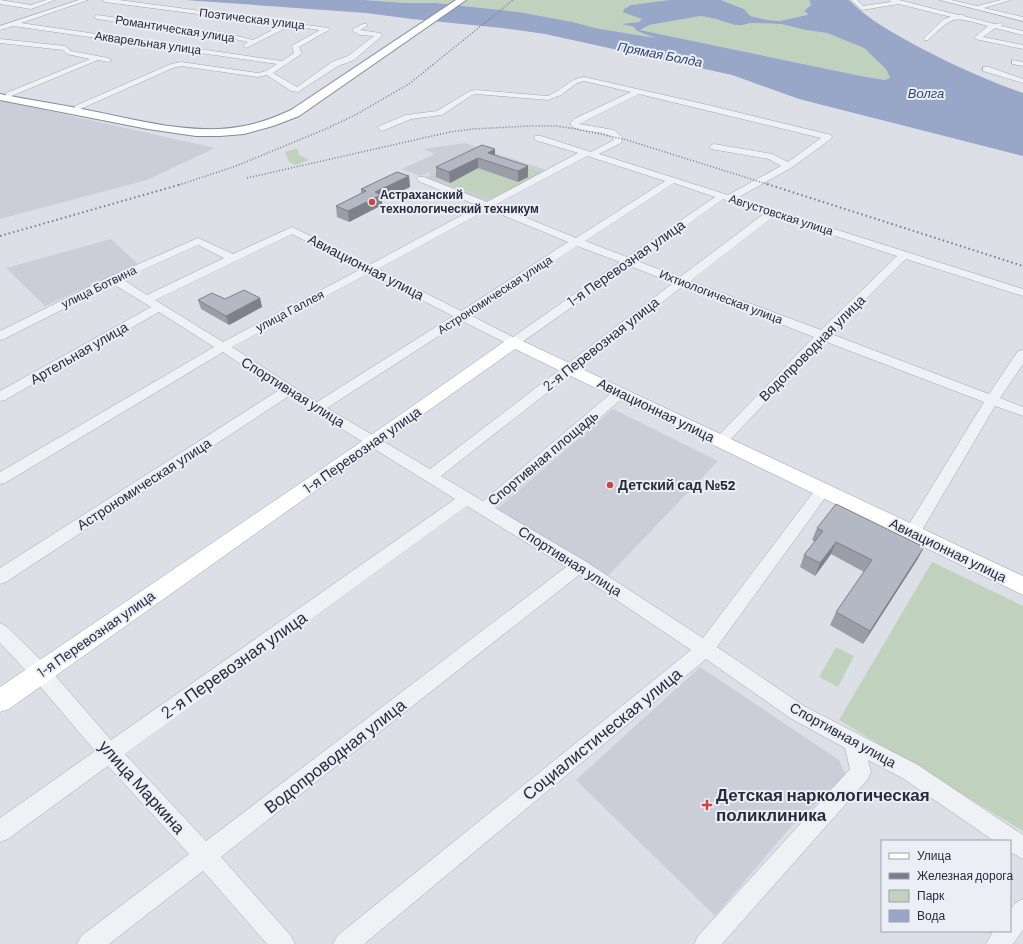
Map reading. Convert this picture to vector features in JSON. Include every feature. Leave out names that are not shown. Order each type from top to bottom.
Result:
[{"type":"highway","points":[[3,95],[176,132],[218,134],[240,131],[280,120],[295,113],[456,0]]},
{"type":"highway","points":[[3,95],[188,129],[221,130],[257,124],[290,112],[462,0]]},
{"type":"main road","name":"Авиационная улица","points":[[514,342],[1023,586]]},
{"type":"main road","name":"1-я Перевозная улица","points":[[0,701],[373,442],[514,342]]},
{"type":"street","points":[[0,2],[31,7],[52,0]]},
{"type":"street","points":[[0,28],[86,0]]},
{"type":"street","name":"Поэтическая улица","points":[[105,0],[327,29],[295,46],[298,54],[282,63]]},
{"type":"street","points":[[854,0],[862,8],[896,1],[961,16],[964,19],[1023,33]]},
{"type":"street","points":[[943,0],[975,8],[986,8],[1021,19]]},
{"type":"street","points":[[976,0],[986,8]]},
{"type":"street","points":[[926,39],[946,20],[1008,0]]},
{"type":"street","points":[[6,9],[19,5]]},
{"type":"street","points":[[137,11],[150,6]]},
{"type":"street","points":[[102,25],[130,14]]},
{"type":"street","points":[[166,34],[213,14]]},
{"type":"street","name":"Романтическая улица","points":[[97,17],[225,35],[254,42]]},
{"type":"street","points":[[1021,19],[993,26],[977,38],[1023,47]]},
{"type":"street","name":"Акварельная улица","points":[[13,24],[282,63]]},
{"type":"street","points":[[229,55],[289,24]]},
{"type":"street","points":[[268,73],[298,90],[335,64],[350,58],[380,35],[360,33],[355,30],[365,24]]},
{"type":"street","points":[[80,34],[95,28]]},
{"type":"street","points":[[145,43],[159,37]]},
{"type":"street","points":[[0,41],[65,48],[69,53],[108,60]]},
{"type":"street","points":[[7,49],[21,43]]},
{"type":"street","points":[[3,95],[98,58]]},
{"type":"street","points":[[1015,62],[1023,64]]},
{"type":"street","points":[[78,108],[171,66],[182,64],[258,75],[268,73],[282,63]]},
{"type":"street","points":[[986,69],[1023,81]]},
{"type":"street","points":[[382,128],[409,117],[439,113],[470,93],[476,92],[548,98],[555,97],[578,79],[638,91]]},
{"type":"street","name":"улица Галлея","points":[[0,479],[223,347],[488,205],[588,154],[618,141],[619,138],[611,132],[578,127],[574,124],[577,121],[638,91]]},
{"type":"street","name":"1-я Перевозная улица","points":[[514,342],[628,262],[725,197],[788,166],[828,137],[638,91]]},
{"type":"street","name":"Августовская улица","points":[[538,138],[1023,293]]},
{"type":"street","points":[[714,147],[772,157],[788,166]]},
{"type":"street","name":"Ихтиологическая улица","points":[[421,179],[628,262],[1023,412]]},
{"type":"street","name":"Астрономическая улица","points":[[317,408],[463,316],[673,180]]},
{"type":"street","name":"2-я Перевозная улица","points":[[431,476],[772,212]]},
{"type":"street","name":"Авиационная улица","points":[[292,230],[514,342]]},
{"type":"street","name":"Артельная улица","points":[[0,397],[152,304],[232,258],[292,230]]},
{"type":"street","name":"улица Ботвина","points":[[0,336],[113,279],[198,241],[232,258]]},
{"type":"street","name":"Водопроводная улица","points":[[721,441],[822,336],[904,255]]},
{"type":"street","name":"Спортивная улица","points":[[113,279],[223,347],[317,408],[579,566],[797,712],[854,744],[911,772],[1023,848]]},
{"type":"street","points":[[912,533],[992,400],[1023,354]]},
{"type":"street","name":"Астрономическая улица","points":[[0,577],[288,390]]},
{"type":"street","name":"Спортивная площадь","points":[[484,508],[620,393]]},
{"type":"street","name":"Социалистическая улица","points":[[345,944],[705,649],[823,490]]},
{"type":"street","name":"2-я Перевозная улица","points":[[0,831],[468,498]]},
{"type":"street","name":"Водопроводная улица","points":[[89,944],[579,566]]},
{"type":"street","name":"улица Маркина","points":[[0,631],[40,672],[110,753],[205,856],[283,944]]},
{"type":"street","points":[[706,944],[861,772],[854,744]]},
{"type":"street","points":[[1011,927],[1023,911]]},
{"type":"street","points":[[998,944],[1007,932]]},
{"type":"shaded area","points":[[0,100],[215,148],[147,180],[0,219]]},
{"type":"shaded area","points":[[465,143],[546,170],[489,202],[425,178],[431,174],[428,173],[421,176],[401,169],[435,154],[423,149]]},
{"type":"shaded area","points":[[111,239],[138,264],[45,306],[6,268]]},
{"type":"shaded area","name":"Детский сад №52","points":[[613,409],[718,461],[607,577],[497,509]]},
{"type":"shaded area","name":"Детская наркологическая поликлиника","points":[[700,667],[839,760],[846,775],[789,829],[715,916],[576,780]]},
{"type":"green space","points":[[364,0],[722,0],[636,4],[626,7],[625,13],[643,19],[640,22],[621,24],[634,27],[637,31],[655,38],[595,28],[568,21],[492,9],[436,3],[405,3]]},
{"type":"green space","points":[[722,0],[809,0],[811,5],[804,11],[808,14],[807,15],[780,21],[750,16],[744,9]]},
{"type":"green space","points":[[701,16],[735,25],[751,23],[781,24],[827,33],[864,48],[886,69],[890,78],[885,80],[861,76],[640,30],[649,25]]},
{"type":"green space","points":[[298,149],[299,155],[309,160],[296,165],[289,162],[285,152]]},
{"type":"green space","points":[[481,152],[543,173],[491,199],[430,177]],"holes":[[[488,163],[517,182],[478,168]]]},
{"type":"green space","points":[[932,562],[1023,606],[1023,831],[839,720]]},
{"type":"green space","points":[[836,647],[854,656],[838,687],[819,677]]},
{"type":"water","name":"Волга","points":[[185,0],[364,0],[405,3],[436,3],[518,12],[573,22],[595,28],[655,38],[637,31],[634,27],[621,24],[639,22],[642,19],[623,12],[624,9],[631,5],[670,0],[721,0],[744,9],[750,16],[780,21],[807,15],[808,14],[804,11],[811,5],[809,0],[849,0],[876,22],[920,48],[978,76],[1023,93],[1023,156],[799,99],[732,75],[545,34],[366,13]],"holes":[[[701,16],[735,25],[751,23],[781,24],[827,33],[864,48],[886,69],[890,78],[885,80],[861,76],[640,30],[649,25]]]},
{"type":"building","points":[[482,145],[495,149],[488,153],[528,166],[518,171],[478,158],[449,172],[436,167]]},
{"type":"building","points":[[397,172],[409,176],[375,192],[381,195],[348,211],[336,206],[366,191],[361,189]]},
{"type":"building","points":[[244,290],[260,298],[226,316],[198,300],[212,293],[225,299]]},
{"type":"building","points":[[836,504],[924,547],[870,631],[836,612],[872,560],[836,542],[820,563],[804,555],[823,531],[817,528]]},
{"type":"railway","points":[[182,184],[236,166],[328,128],[357,114],[409,84],[513,0]]},
{"type":"railway","points":[[247,178],[450,132],[473,129],[556,126],[627,140],[770,185]]},
{"type":"railway","points":[[0,236],[182,184]]},
{"type":"railway","points":[[767,184],[1023,266]]},
{"type":"place","name":"Астраханский технологический техникум","points":[[372,202]]},
{"type":"place","name":"Детский сад №52","points":[[610,485]]},
{"type":"place","name":"Детская наркологическая поликлиника","points":[[707,805]]},
{"type":"water label","name":"Прямая Болда","points":[[660,54]]}]
